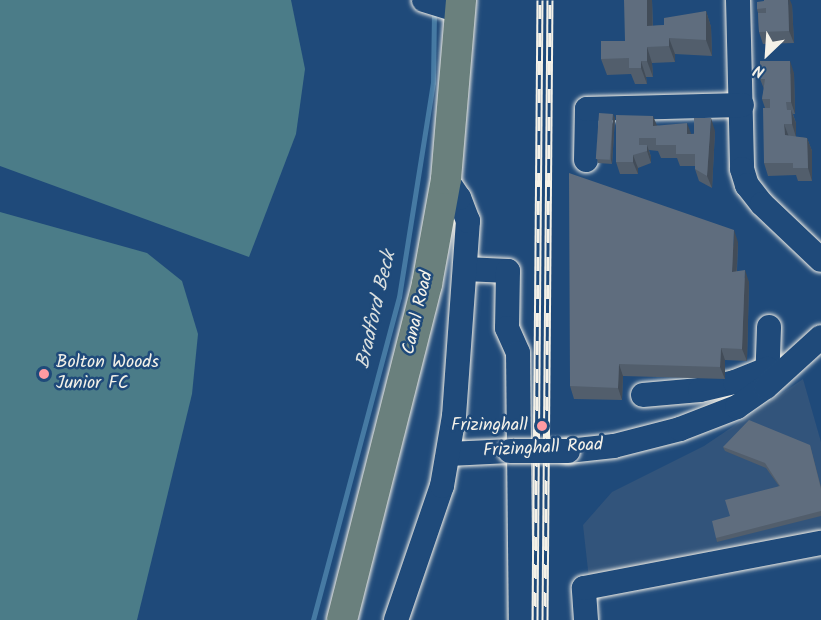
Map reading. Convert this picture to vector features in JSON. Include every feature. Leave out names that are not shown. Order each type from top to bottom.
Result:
[{"type":"main road","name":"Canal Road","points":[[342,620],[427,284],[446,179],[447,4]]},
{"type":"street","points":[[738,0],[751,62],[742,105],[742,169],[747,185],[762,204],[821,260]]},
{"type":"street","points":[[586,160],[587,109],[742,105]]},
{"type":"street","points":[[396,620],[423,549],[449,454],[468,221],[459,198],[446,179]]},
{"type":"street","points":[[465,269],[508,271],[507,328],[518,352],[521,620]]},
{"type":"street","points":[[643,395],[700,390],[767,378],[769,327]]},
{"type":"street","points":[[818,340],[821,366]]},
{"type":"street","name":"Frizinghall Road","points":[[449,454],[568,451],[614,446],[680,429],[737,407],[767,378],[818,340]]},
{"type":"street","points":[[586,620],[584,588],[821,543]]},
{"type":"shaded area","points":[[803,379],[821,442],[821,535],[589,579],[583,525],[612,492],[704,446]]},
{"type":"green space","points":[[0,0],[291,0],[305,69],[296,134],[249,257],[0,166]]},
{"type":"green space","points":[[0,212],[147,253],[182,281],[198,334],[192,394],[137,620],[0,620]]},
{"type":"building","points":[[624,0],[647,0],[647,26],[664,25],[664,18],[706,11],[706,40],[669,38],[669,46],[647,47],[647,61],[641,61],[641,68],[629,68],[629,58],[601,59],[601,41],[625,41]]},
{"type":"building","points":[[788,0],[789,31],[759,32],[758,13],[766,13],[766,8],[757,9],[757,2]]},
{"type":"building","points":[[760,61],[790,61],[791,102],[786,102],[787,110],[791,110],[792,124],[784,124],[785,135],[807,138],[808,168],[793,168],[793,163],[764,163],[763,108],[770,108],[770,99],[762,99],[765,79],[760,79]]},
{"type":"building","points":[[599,113],[613,114],[610,160],[596,159]]},
{"type":"building","points":[[616,115],[653,116],[653,126],[687,123],[687,134],[694,134],[694,118],[711,118],[707,176],[695,169],[695,154],[676,154],[676,145],[656,145],[656,138],[639,138],[639,145],[647,145],[647,151],[633,155],[633,162],[616,162]]},
{"type":"building","points":[[569,173],[734,230],[732,272],[745,270],[742,349],[721,348],[720,367],[619,364],[618,388],[570,386]]},
{"type":"building","points":[[749,420],[810,445],[821,489],[821,511],[716,538],[712,521],[730,516],[725,500],[780,486],[765,463],[723,447]]},
{"type":"waterway","name":"Bradford Beck","points":[[313,620],[399,297],[433,83],[434,11]]},
{"type":"railway","points":[[535,620],[540,0]]},
{"type":"railway","points":[[545,620],[550,0]]},
{"type":"place","name":"Bolton Woods Junior FC","points":[[44,374]]},
{"type":"place","name":"Frizinghall","points":[[542,426]]}]
